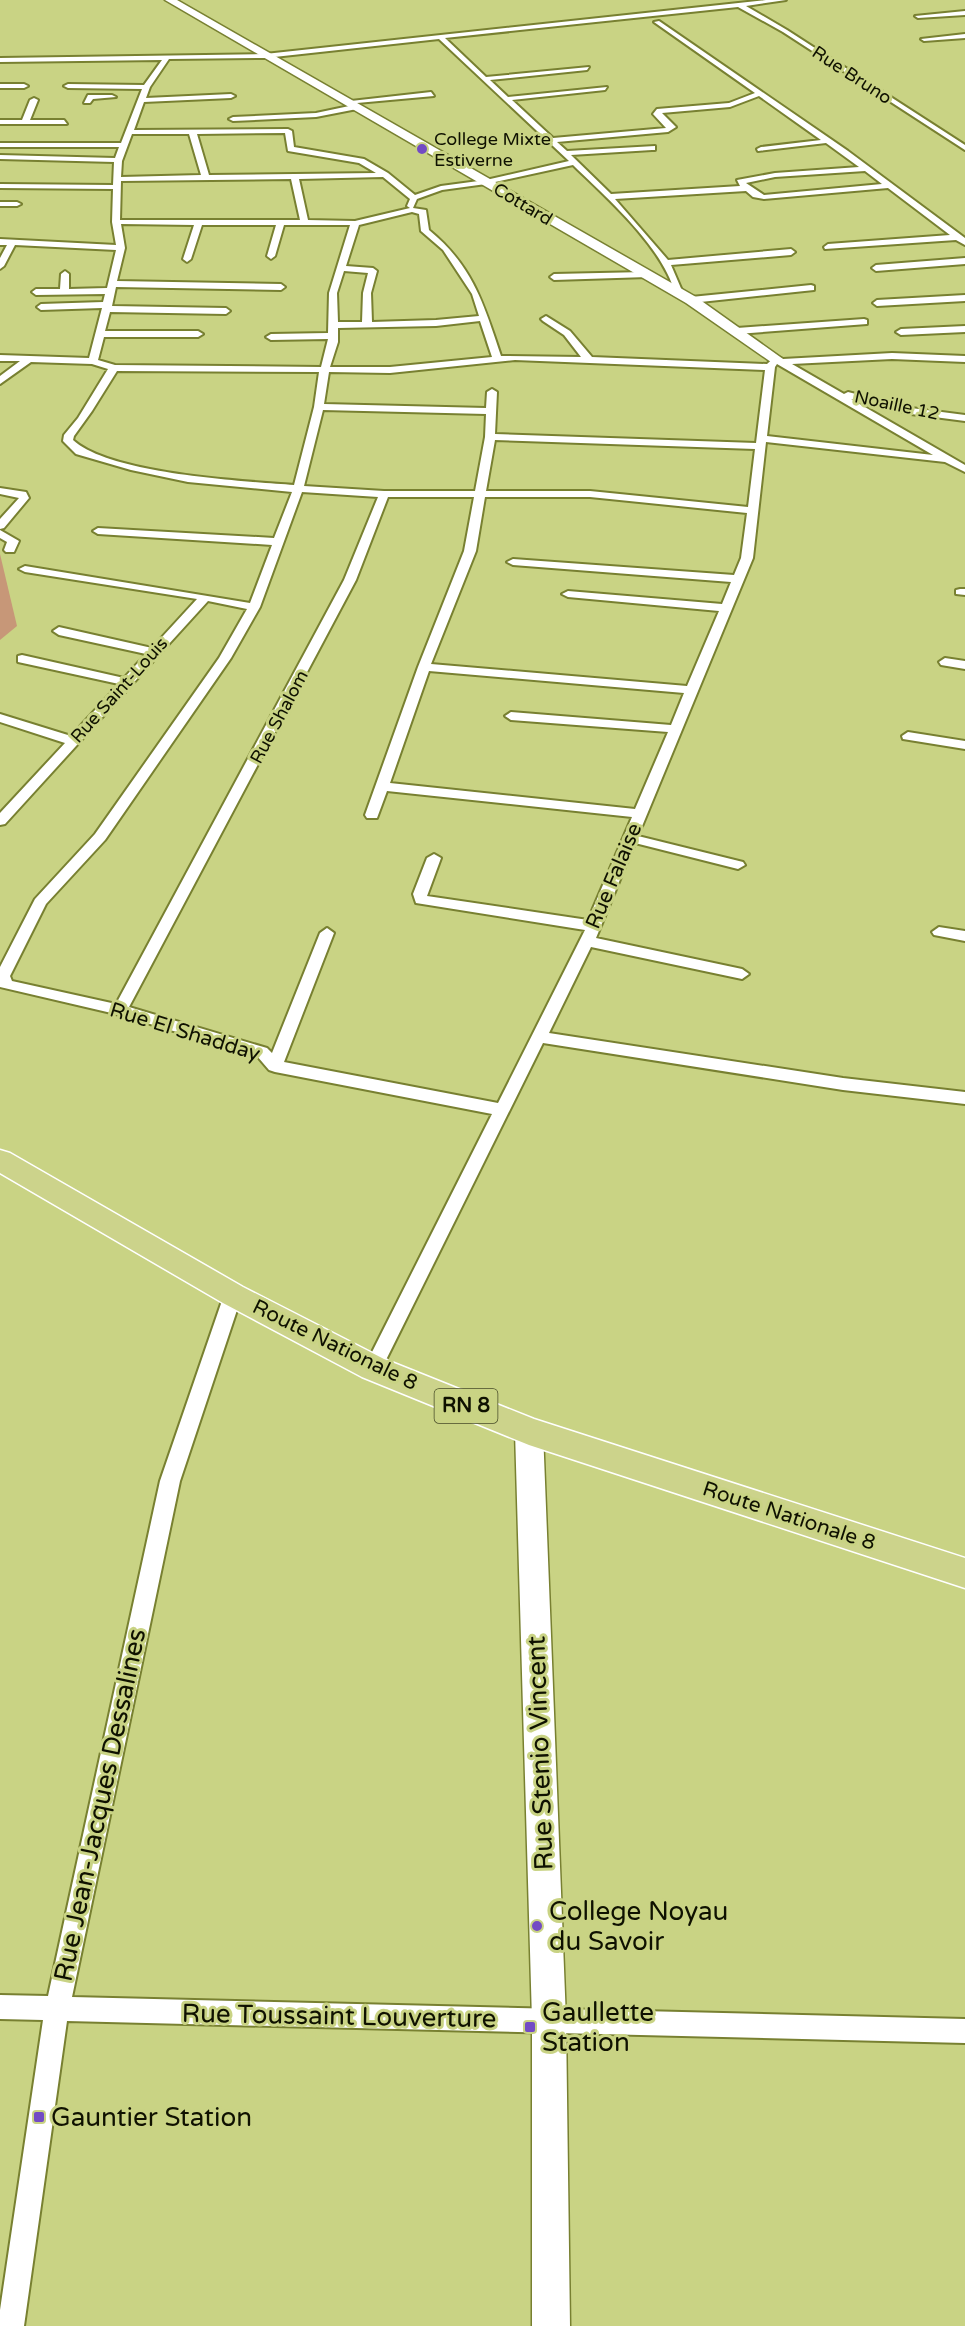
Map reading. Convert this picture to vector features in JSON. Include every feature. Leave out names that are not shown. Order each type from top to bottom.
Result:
[{"type":"main road","name":"Route Nationale 8","points":[[0,1160],[233,1295],[373,1368],[529,1431],[965,1573]]},
{"type":"street","points":[[0,60],[265,56],[783,0]]},
{"type":"street","name":"Cottard","points":[[173,1],[691,300],[737,331],[776,363]]},
{"type":"street","name":"Rue Bruno","points":[[738,4],[785,31],[965,148]]},
{"type":"street","points":[[918,16],[965,13]]},
{"type":"street","points":[[657,22],[962,239]]},
{"type":"street","points":[[924,39],[965,36]]},
{"type":"street","points":[[440,37],[576,162],[667,263],[677,283],[679,293]]},
{"type":"street","points":[[93,361],[121,248],[116,222],[118,159],[139,98],[167,57]]},
{"type":"street","points":[[484,79],[587,68]]},
{"type":"street","points":[[0,86],[24,86]]},
{"type":"street","points":[[68,86],[146,87]]},
{"type":"street","points":[[506,99],[605,88]]},
{"type":"street","points":[[226,119],[305,116],[350,104],[431,94]]},
{"type":"street","points":[[552,140],[668,130],[672,128],[657,114],[660,111],[730,105],[759,94]]},
{"type":"street","points":[[139,98],[231,96]]},
{"type":"street","points":[[87,101],[91,97],[122,97]]},
{"type":"street","points":[[25,122],[34,100]]},
{"type":"street","points":[[132,121],[144,121]]},
{"type":"street","points":[[0,122],[64,122]]},
{"type":"street","points":[[192,131],[206,179]]},
{"type":"street","points":[[128,132],[288,131],[291,149],[361,161],[385,175],[414,198]]},
{"type":"street","points":[[761,149],[827,141]]},
{"type":"street","points":[[0,145],[124,145]]},
{"type":"street","points":[[566,153],[652,148]]},
{"type":"street","points":[[0,157],[118,159]]},
{"type":"street","points":[[412,210],[411,202],[414,198],[441,188],[486,182],[576,162]]},
{"type":"street","points":[[866,169],[775,175],[740,182],[756,195],[764,197],[889,186]]},
{"type":"street","points":[[534,172],[587,174]]},
{"type":"street","points":[[0,186],[385,175]]},
{"type":"street","points":[[295,177],[304,222]]},
{"type":"street","points":[[608,197],[748,188]]},
{"type":"street","points":[[0,204],[17,204]]},
{"type":"street","points":[[116,222],[355,223],[412,210],[423,212],[425,231],[446,248],[476,294],[496,359]]},
{"type":"street","points":[[187,259],[199,222]]},
{"type":"street","points":[[271,256],[281,222]]},
{"type":"street","points":[[25,569],[205,597],[254,607],[298,489],[319,407],[324,371],[333,336],[333,293],[355,223]]},
{"type":"street","points":[[946,228],[965,226]]},
{"type":"street","points":[[828,247],[962,239]]},
{"type":"street","points":[[0,242],[121,248]]},
{"type":"street","points":[[0,266],[12,243]]},
{"type":"street","points":[[667,263],[791,252]]},
{"type":"street","points":[[876,268],[965,261]]},
{"type":"street","points":[[340,268],[366,269],[373,272],[367,293],[368,324]]},
{"type":"street","points":[[64,292],[65,274]]},
{"type":"street","points":[[554,277],[645,275]]},
{"type":"street","points":[[36,292],[112,288],[281,287]]},
{"type":"street","points":[[691,300],[811,288]]},
{"type":"street","points":[[876,303],[965,298]]},
{"type":"street","points":[[40,307],[226,311]]},
{"type":"street","points":[[333,325],[485,318]]},
{"type":"street","points":[[546,319],[567,333],[589,360]]},
{"type":"street","points":[[737,331],[864,322]]},
{"type":"street","points":[[901,332],[965,329]]},
{"type":"street","points":[[100,334],[198,334]]},
{"type":"street","points":[[272,337],[333,336]]},
{"type":"street","points":[[0,358],[93,361],[114,368],[324,371],[390,370],[530,357],[776,363],[892,356],[965,358]]},
{"type":"street","points":[[0,381],[30,358]]},
{"type":"street","points":[[776,363],[829,389],[965,469]]},
{"type":"street","name":"Rue Falaise","points":[[373,1368],[587,941],[747,558],[761,442],[776,363]]},
{"type":"street","points":[[114,368],[96,394],[82,421],[69,435],[68,441],[80,452],[131,467],[188,479],[298,489],[384,494],[590,494],[754,512]]},
{"type":"street","name":"Noaille 12","points":[[829,389],[911,411],[965,418]]},
{"type":"street","points":[[372,815],[424,667],[470,551],[490,437],[492,392]]},
{"type":"street","points":[[319,407],[491,411]]},
{"type":"street","points":[[490,437],[761,442],[950,460]]},
{"type":"street","points":[[0,491],[22,494],[24,498],[0,526]]},
{"type":"street","name":"Rue Shalom","points":[[120,1010],[340,600],[384,494]]},
{"type":"street","points":[[98,531],[278,542]]},
{"type":"street","points":[[0,533],[13,541],[10,550]]},
{"type":"street","points":[[513,562],[738,579]]},
{"type":"street","points":[[568,594],[726,608]]},
{"type":"street","name":"Rue Saint-Louis","points":[[0,821],[205,597]]},
{"type":"street","name":"Rue El Shadday","points":[[254,607],[225,658],[100,837],[40,902],[3,976],[6,985],[120,1010],[262,1052],[275,1066],[503,1110]]},
{"type":"street","points":[[59,631],[154,652]]},
{"type":"street","points":[[22,659],[127,682]]},
{"type":"street","points":[[945,662],[965,665]]},
{"type":"street","points":[[424,667],[692,690]]},
{"type":"street","points":[[511,716],[676,729]]},
{"type":"street","points":[[0,718],[73,741]]},
{"type":"street","points":[[908,736],[965,745]]},
{"type":"street","points":[[382,786],[640,814]]},
{"type":"street","points":[[630,838],[738,865]]},
{"type":"street","points":[[434,858],[420,894],[422,900],[593,926]]},
{"type":"street","points":[[939,932],[965,936]]},
{"type":"street","points":[[275,1066],[327,933]]},
{"type":"street","points":[[587,941],[742,974]]},
{"type":"street","points":[[538,1037],[741,1069],[965,1098]]},
{"type":"street","name":"Rue Jean-Jacques Dessalines","points":[[11,2326],[57,2009],[170,1481],[233,1295]]},
{"type":"street","name":"Rue Stenio Vincent","points":[[529,1431],[549,2020],[550,2326]]},
{"type":"street","name":"Rue Toussaint Louverture","points":[[0,2007],[965,2031]]},
{"type":"shaded area","points":[[0,554],[17,626],[0,640]]},
{"type":"place","name":"College Mixte Estiverne","points":[[422,149]]},
{"type":"place","name":"College Noyau du Savoir","points":[[537,1926]]},
{"type":"place","name":"Gaullette Station","points":[[530,2027]]},
{"type":"place","name":"Gauntier Station","points":[[39,2117]]}]
